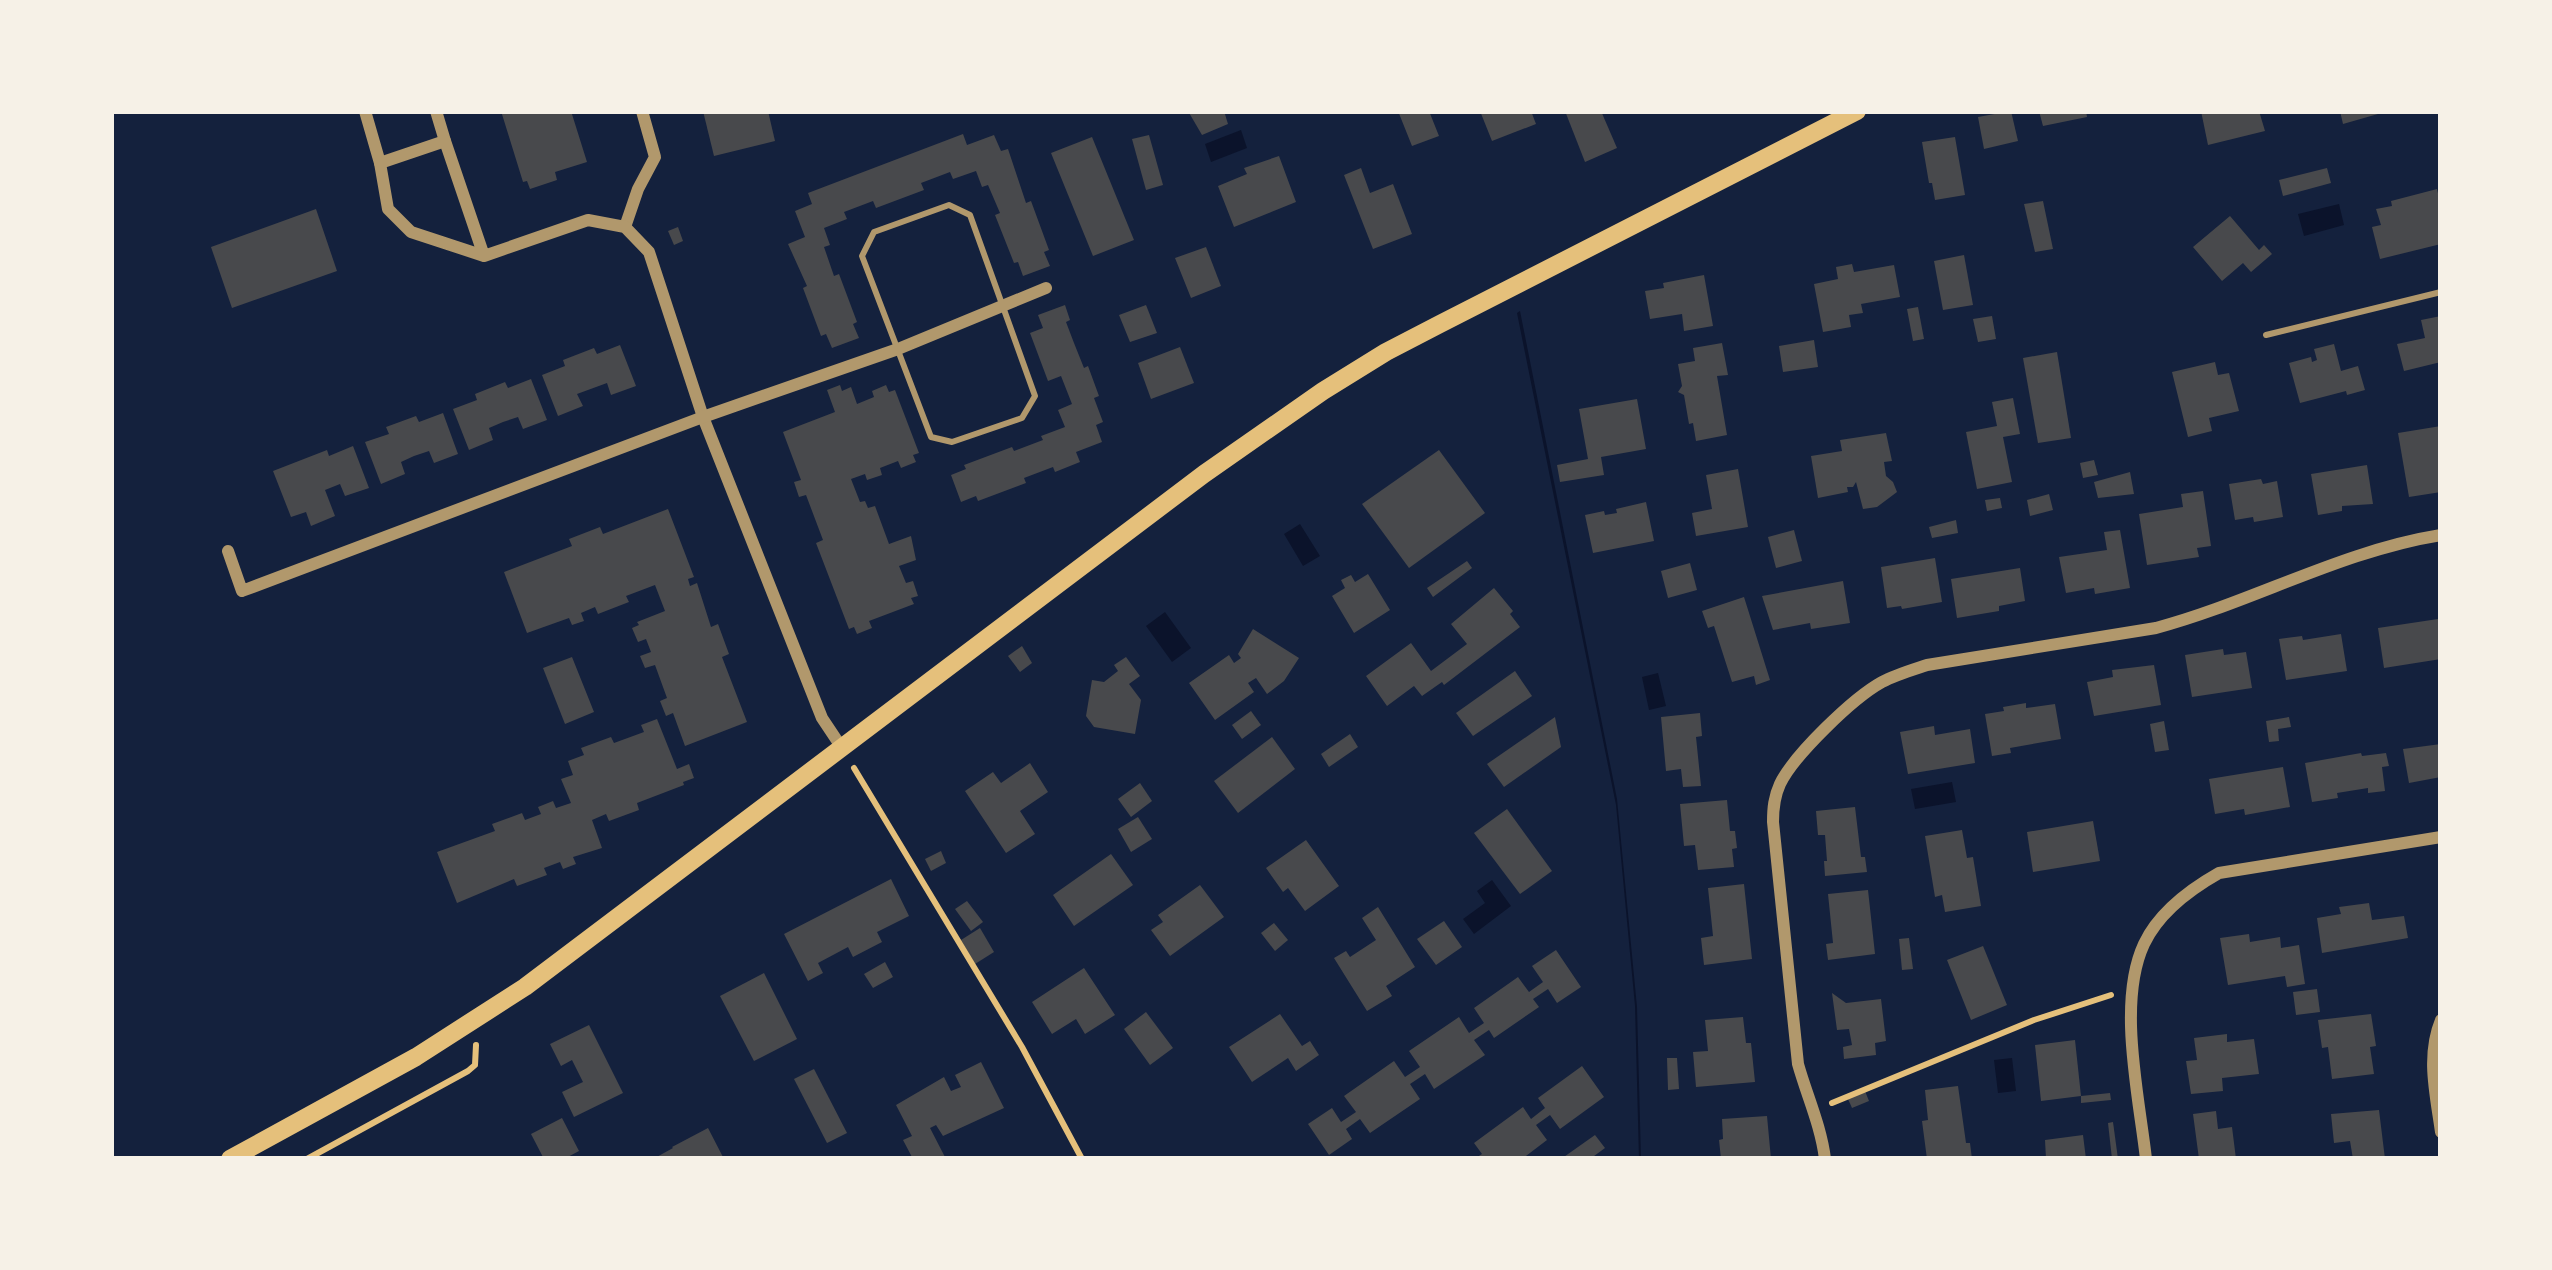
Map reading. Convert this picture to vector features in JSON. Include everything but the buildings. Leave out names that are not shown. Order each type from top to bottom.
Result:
[{"type":"main road","points":[[230,1159],[349,1095],[525,987],[1204,474],[1323,391],[1439,324],[1857,111]]},
{"type":"street","points":[[365,111],[388,209],[411,232],[484,256],[588,220],[625,227],[649,252],[704,417],[810,691],[842,748]]},
{"type":"street","points":[[436,111],[484,256]]},
{"type":"street","points":[[625,227],[655,157],[642,111]]},
{"type":"street","points":[[380,163],[446,141]]},
{"type":"street","points":[[228,551],[242,591],[898,349],[1046,288]]},
{"type":"street","points":[[1825,1159],[1798,1064],[1773,821],[1774,801],[1792,764],[1855,701],[1881,682],[1927,665],[2156,628],[2354,555],[2441,535]]},
{"type":"street","points":[[2146,1159],[2131,988],[2144,944],[2163,916],[2192,889],[2219,873],[2441,837]]},
{"type":"street","points":[[2441,1020],[2434,1036],[2433,1074],[2441,1132]]},
{"type":"lane","points":[[949,205],[970,215],[1003,306],[1035,395],[1022,418],[952,442],[931,437],[862,256],[874,232],[949,205]]},
{"type":"lane","points":[[2266,335],[2441,292]]},
{"type":"path","points":[[842,748],[1022,1047],[1082,1159]]},
{"type":"path","points":[[1813,1110],[2035,1020],[2131,988]]},
{"type":"path","points":[[307,1159],[468,1071],[475,1065],[478,1019]]},
{"type":"water","points":[[1241,130],[1247,148],[1211,162],[1205,144]]},
{"type":"water","points":[[2339,204],[2344,225],[2304,236],[2298,214]]},
{"type":"water","points":[[1520,311],[1617,799],[1637,1007],[1641,1159],[1635,1006],[1616,805]]},
{"type":"water","points":[[1300,524],[1320,556],[1303,566],[1284,534]]},
{"type":"water","points":[[1165,612],[1191,648],[1172,662],[1146,626]]},
{"type":"water","points":[[1658,673],[1666,706],[1649,710],[1642,677]]},
{"type":"water","points":[[1952,782],[1956,802],[1915,809],[1911,789]]},
{"type":"water","points":[[1492,880],[1511,906],[1474,934],[1463,919],[1485,903],[1477,891]]},
{"type":"water","points":[[2012,1058],[2016,1091],[1998,1093],[1994,1060]]}]
